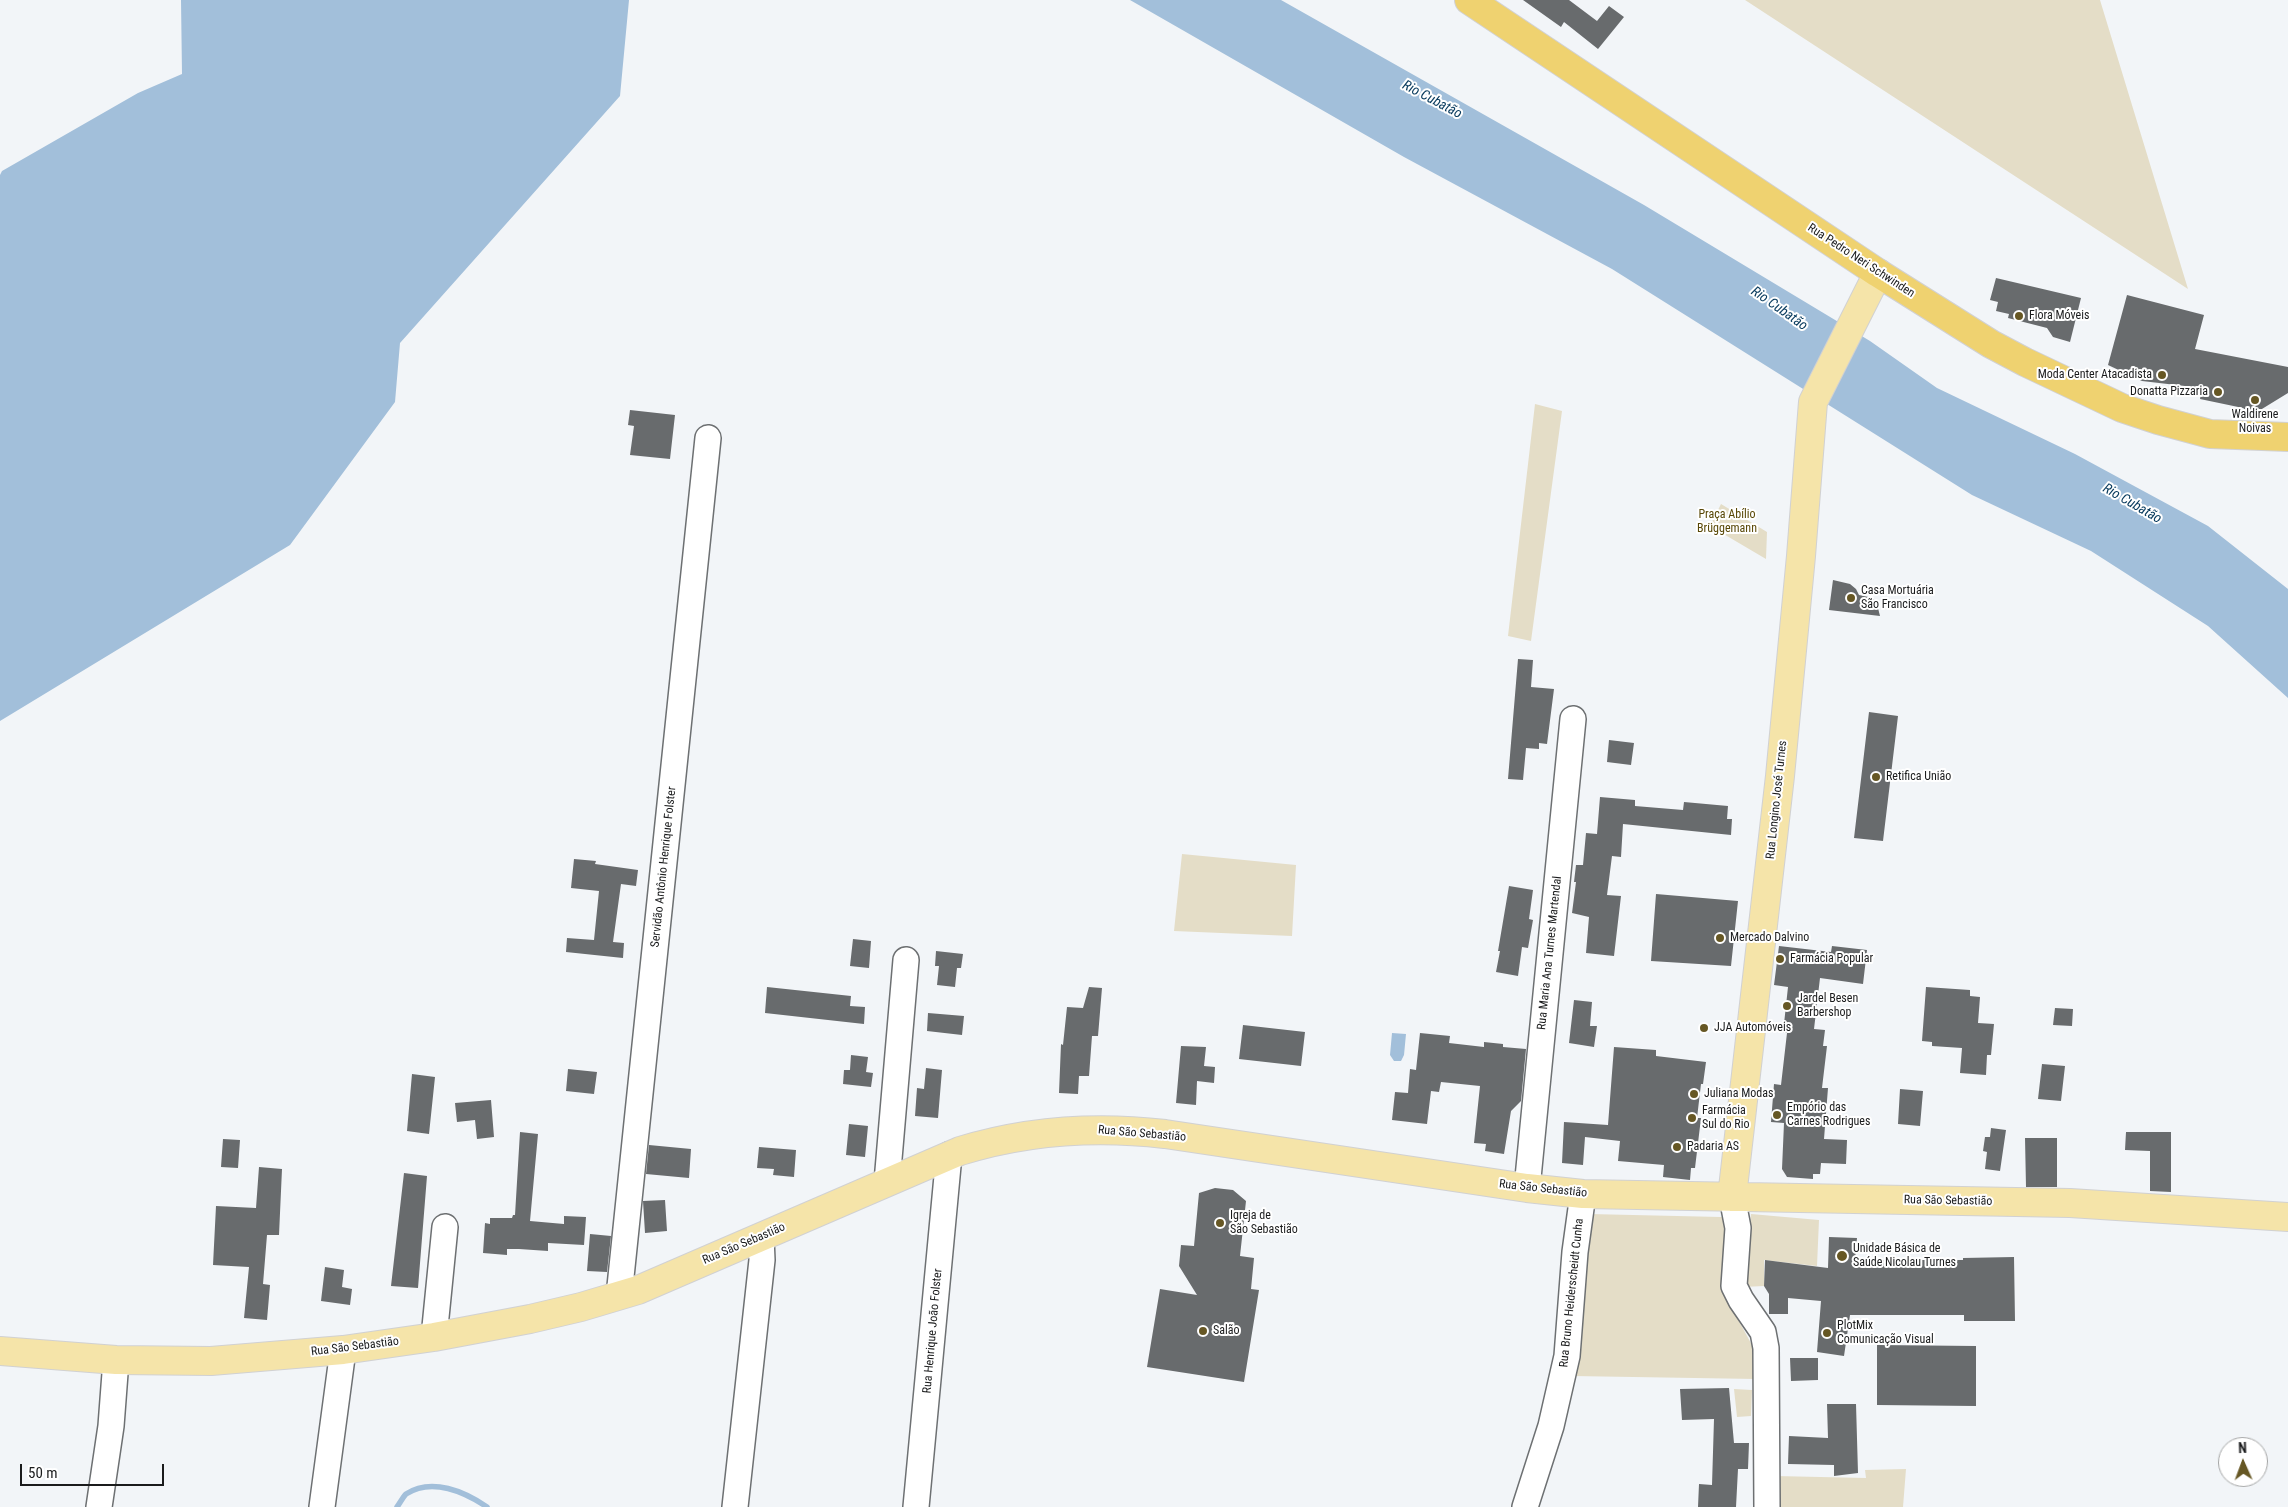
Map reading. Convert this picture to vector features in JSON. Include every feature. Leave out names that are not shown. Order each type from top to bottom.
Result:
[{"type":"highway","name":"Rua Pedro Neri Schwinden","points":[[1469,0],[1878,273],[1991,344],[2057,378],[2122,408],[2210,434],[2288,437]]},
{"type":"main road","name":"Rua Longino José Turnes","points":[[1732,1197],[1780,776],[1802,556],[1812,402],[1878,273]]},
{"type":"main road","name":"Rua São Sebastião","points":[[0,1351],[116,1360],[211,1361],[343,1350],[434,1336],[557,1313],[619,1296],[761,1237],[949,1155],[978,1146],[1031,1134],[1089,1129],[1130,1130],[1527,1188],[1583,1194],[2070,1204],[2288,1217]]},
{"type":"street","name":"Servidão Antônio Henrique Folster","points":[[619,1296],[708,438]]},
{"type":"street","name":"Rua Maria Ana Turnes Martendal","points":[[1527,1188],[1573,719]]},
{"type":"street","points":[[887,1182],[906,960]]},
{"type":"street","name":"Rua Henrique João Folster","points":[[916,1507],[949,1155]]},
{"type":"street","name":"Rua Bruno Heiderscheidt Cunha","points":[[1525,1507],[1551,1426],[1567,1356],[1575,1252],[1583,1194]]},
{"type":"street","points":[[1732,1197],[1738,1228],[1734,1286],[1740,1300],[1763,1332],[1766,1348],[1767,1507]]},
{"type":"street","points":[[434,1336],[445,1227]]},
{"type":"street","points":[[735,1507],[762,1260],[761,1237]]},
{"type":"street","points":[[322,1507],[343,1350]]},
{"type":"street","points":[[99,1507],[111,1426],[116,1360]]},
{"type":"green space","points":[[1745,0],[2100,0],[2188,289]]},
{"type":"green space","points":[[1535,404],[1562,411],[1531,641],[1508,636]]},
{"type":"green space","name":"Praça Abílio Brüggemann","points":[[1721,504],[1767,532],[1766,559],[1710,526]]},
{"type":"green space","points":[[1182,854],[1296,865],[1292,936],[1174,931]]},
{"type":"green space","points":[[1589,1214],[1721,1217],[1731,1220],[1727,1299],[1753,1347],[1756,1379],[1572,1376]]},
{"type":"green space","points":[[1751,1214],[1819,1220],[1817,1266],[1764,1260],[1764,1286],[1743,1287]]},
{"type":"green space","points":[[1734,1389],[1752,1390],[1751,1416],[1737,1417]]},
{"type":"green space","points":[[1906,1469],[1903,1507],[1775,1507],[1775,1476],[1866,1478],[1865,1470]]},
{"type":"water","points":[[181,0],[629,0],[620,96],[400,343],[395,402],[290,545],[0,721],[0,175],[2,171],[138,93],[182,74]]},
{"type":"water","name":"Rio Cubatão","points":[[1130,0],[1281,0],[1644,205],[1870,341],[1937,388],[2075,454],[2208,526],[2288,589],[2288,698],[2208,626],[2091,551],[1972,495],[1612,269],[1404,157]]},
{"type":"water","points":[[1392,1033],[1406,1034],[1404,1055],[1401,1061],[1394,1061],[1390,1055]]},
{"type":"building","points":[[1523,0],[1569,0],[1597,21],[1609,6],[1624,17],[1598,49],[1564,22],[1561,27]]},
{"type":"building","points":[[1996,278],[2081,298],[2070,342],[2053,337],[2047,328],[2008,318],[2009,314],[1996,311],[1998,302],[1990,300]]},
{"type":"building","points":[[2127,295],[2204,315],[2195,349],[2288,367],[2288,393],[2257,412],[2247,411],[2243,408],[2200,399],[2202,388],[2142,381],[2108,365]]},
{"type":"building","points":[[630,410],[675,415],[670,459],[630,455],[634,426],[628,425]]},
{"type":"building","name":"Casa Mortuária São Francisco","points":[[1833,580],[1850,584],[1859,595],[1873,598],[1877,604],[1880,616],[1829,610]]},
{"type":"building","points":[[1518,659],[1533,660],[1531,687],[1554,689],[1547,744],[1539,743],[1539,749],[1526,748],[1523,780],[1508,779]]},
{"type":"building","name":"Retifica União","points":[[1869,712],[1898,716],[1883,841],[1854,838]]},
{"type":"building","points":[[1609,740],[1634,743],[1631,765],[1607,762]]},
{"type":"building","points":[[1600,797],[1635,800],[1635,806],[1683,810],[1684,802],[1728,806],[1727,819],[1732,819],[1731,835],[1623,824],[1621,857],[1612,856],[1607,895],[1621,896],[1614,956],[1586,953],[1589,917],[1572,913],[1576,865],[1583,865],[1586,833],[1597,834]]},
{"type":"building","points":[[574,859],[596,861],[595,864],[638,870],[636,886],[621,884],[613,942],[624,943],[623,958],[566,952],[567,938],[594,940],[599,891],[571,888]]},
{"type":"building","points":[[1509,886],[1533,890],[1529,919],[1533,920],[1528,948],[1522,947],[1518,976],[1496,972]]},
{"type":"building","points":[[1656,894],[1738,901],[1731,966],[1651,961]]},
{"type":"building","points":[[853,939],[871,941],[869,968],[850,966]]},
{"type":"building","points":[[1779,946],[1831,952],[1832,946],[1867,950],[1863,984],[1820,978],[1814,1029],[1825,1030],[1823,1046],[1827,1046],[1822,1088],[1828,1088],[1824,1139],[1847,1140],[1846,1164],[1821,1163],[1820,1174],[1813,1174],[1813,1179],[1787,1177],[1782,1169],[1784,1123],[1771,1122],[1774,1084],[1781,1085],[1787,1033],[1783,1033],[1788,987],[1774,985]]},
{"type":"building","points":[[936,951],[963,954],[961,968],[957,968],[955,987],[937,985],[939,966],[935,966]]},
{"type":"building","points":[[767,987],[851,996],[850,1006],[865,1007],[864,1024],[765,1013]]},
{"type":"building","points":[[1089,987],[1102,988],[1098,1036],[1092,1036],[1089,1076],[1079,1076],[1078,1094],[1059,1093],[1061,1044],[1063,1045],[1067,1007],[1083,1008]]},
{"type":"building","points":[[1926,987],[1970,990],[1970,996],[1980,997],[1978,1023],[1994,1024],[1991,1055],[1987,1055],[1986,1075],[1960,1073],[1962,1048],[1932,1046],[1932,1042],[1922,1041]]},
{"type":"building","points":[[1574,1000],[1592,1002],[1590,1026],[1597,1026],[1594,1047],[1569,1043]]},
{"type":"building","points":[[2055,1008],[2073,1009],[2072,1026],[2053,1025]]},
{"type":"building","points":[[928,1013],[964,1016],[962,1035],[927,1031]]},
{"type":"building","points":[[1243,1025],[1305,1032],[1301,1066],[1239,1059]]},
{"type":"building","points":[[1420,1033],[1450,1036],[1449,1043],[1484,1047],[1484,1042],[1503,1044],[1503,1047],[1526,1049],[1521,1101],[1511,1111],[1504,1154],[1485,1151],[1486,1144],[1474,1143],[1480,1086],[1441,1082],[1439,1092],[1431,1091],[1427,1124],[1392,1120],[1395,1092],[1408,1093],[1410,1069],[1416,1070]]},
{"type":"building","points":[[1181,1046],[1206,1047],[1204,1066],[1215,1067],[1214,1083],[1197,1081],[1196,1105],[1176,1103]]},
{"type":"building","points":[[1614,1047],[1656,1050],[1656,1056],[1706,1062],[1697,1118],[1701,1118],[1695,1168],[1691,1168],[1690,1180],[1663,1177],[1664,1165],[1618,1161],[1620,1141],[1585,1137],[1583,1165],[1562,1163],[1564,1122],[1608,1125]]},
{"type":"building","points":[[851,1055],[868,1057],[866,1072],[873,1073],[871,1087],[843,1084],[844,1070],[850,1070]]},
{"type":"building","points":[[2042,1064],[2065,1066],[2061,1101],[2038,1099]]},
{"type":"building","points":[[926,1068],[942,1070],[938,1118],[915,1116],[917,1088],[924,1089]]},
{"type":"building","points":[[568,1069],[597,1072],[594,1094],[566,1091]]},
{"type":"building","points":[[412,1074],[435,1077],[429,1134],[407,1131]]},
{"type":"building","points":[[1900,1089],[1923,1091],[1920,1126],[1898,1124]]},
{"type":"building","points":[[491,1100],[494,1137],[477,1139],[475,1120],[457,1122],[455,1103]]},
{"type":"building","points":[[849,1124],[868,1126],[865,1157],[846,1155]]},
{"type":"building","points":[[1991,1128],[2006,1130],[2000,1171],[1985,1169],[1987,1152],[1983,1151],[1985,1137],[1990,1137]]},
{"type":"building","points":[[520,1132],[538,1134],[530,1221],[564,1224],[564,1216],[586,1217],[584,1245],[548,1243],[548,1251],[507,1249],[507,1255],[483,1253],[485,1223],[490,1224],[490,1218],[512,1218],[515,1215]]},
{"type":"building","points":[[2126,1132],[2171,1132],[2171,1192],[2150,1191],[2150,1151],[2125,1150]]},
{"type":"building","points":[[2025,1138],[2057,1138],[2057,1187],[2026,1187]]},
{"type":"building","points":[[223,1139],[240,1140],[238,1168],[221,1167]]},
{"type":"building","points":[[649,1145],[691,1149],[689,1178],[646,1174]]},
{"type":"building","points":[[759,1147],[796,1150],[794,1177],[773,1175],[774,1169],[757,1168]]},
{"type":"building","points":[[259,1167],[282,1169],[279,1235],[267,1235],[263,1284],[270,1285],[267,1320],[244,1318],[249,1267],[213,1265],[216,1206],[256,1208]]},
{"type":"building","points":[[404,1173],[427,1176],[418,1288],[391,1286]]},
{"type":"building","name":"Salão","points":[[1215,1188],[1233,1190],[1246,1201],[1240,1256],[1254,1258],[1251,1289],[1259,1290],[1244,1382],[1147,1367],[1160,1289],[1197,1295],[1179,1266],[1181,1245],[1194,1246],[1199,1193]]},
{"type":"building","points":[[665,1200],[667,1231],[645,1233],[643,1201]]},
{"type":"building","points":[[590,1234],[611,1236],[607,1272],[587,1271]]},
{"type":"building","points":[[1829,1237],[1857,1238],[1855,1260],[1963,1260],[1963,1258],[2014,1257],[2015,1321],[1964,1321],[1964,1315],[1850,1315],[1844,1356],[1817,1352],[1821,1301],[1788,1298],[1788,1314],[1769,1314],[1769,1294],[1764,1286],[1765,1260],[1828,1268]]},
{"type":"building","points":[[325,1267],[344,1270],[342,1287],[352,1289],[350,1305],[321,1301]]},
{"type":"building","points":[[1877,1345],[1976,1346],[1976,1406],[1877,1405]]},
{"type":"building","points":[[1790,1358],[1818,1358],[1818,1380],[1791,1381]]},
{"type":"building","points":[[1729,1388],[1734,1443],[1749,1443],[1748,1469],[1738,1469],[1736,1507],[1698,1507],[1699,1484],[1712,1485],[1714,1419],[1682,1420],[1680,1389]]},
{"type":"building","points":[[1827,1404],[1856,1404],[1858,1473],[1834,1476],[1834,1465],[1788,1464],[1789,1436],[1828,1438]]},
{"type":"waterway","points":[[397,1507],[406,1494],[416,1489],[427,1487],[448,1488],[469,1496],[487,1507]]},
{"type":"place","name":"Flora Móveis","points":[[2019,316]]},
{"type":"place","name":"Moda Center Atacadista","points":[[2162,375]]},
{"type":"place","name":"Donatta Pizzaria","points":[[2218,392]]},
{"type":"place","name":"Waldirene Noivas","points":[[2255,400]]},
{"type":"place","name":"Casa Mortuária São Francisco","points":[[1851,598]]},
{"type":"place","name":"Retifica União","points":[[1876,777]]},
{"type":"place","name":"Mercado Dalvino","points":[[1720,938]]},
{"type":"place","name":"Farmácia Popular","points":[[1780,959]]},
{"type":"place","name":"Jardel Besen Barbershop","points":[[1787,1006]]},
{"type":"place","name":"JJA Automóveis","points":[[1704,1028]]},
{"type":"place","name":"Juliana Modas","points":[[1694,1094]]},
{"type":"place","name":"Empório das Carnes Rodrigues","points":[[1777,1115]]},
{"type":"place","name":"Farmácia Sul do Rio","points":[[1692,1118]]},
{"type":"place","name":"Padaria AS","points":[[1677,1147]]},
{"type":"place","name":"Igreja de São Sebastião","points":[[1220,1223]]},
{"type":"place","name":"Unidade Básica de Saúde Nicolau Turnes","points":[[1842,1256]]},
{"type":"place","name":"Salão","points":[[1203,1331]]},
{"type":"place","name":"PlotMix Comunicação Visual","points":[[1827,1333]]}]
